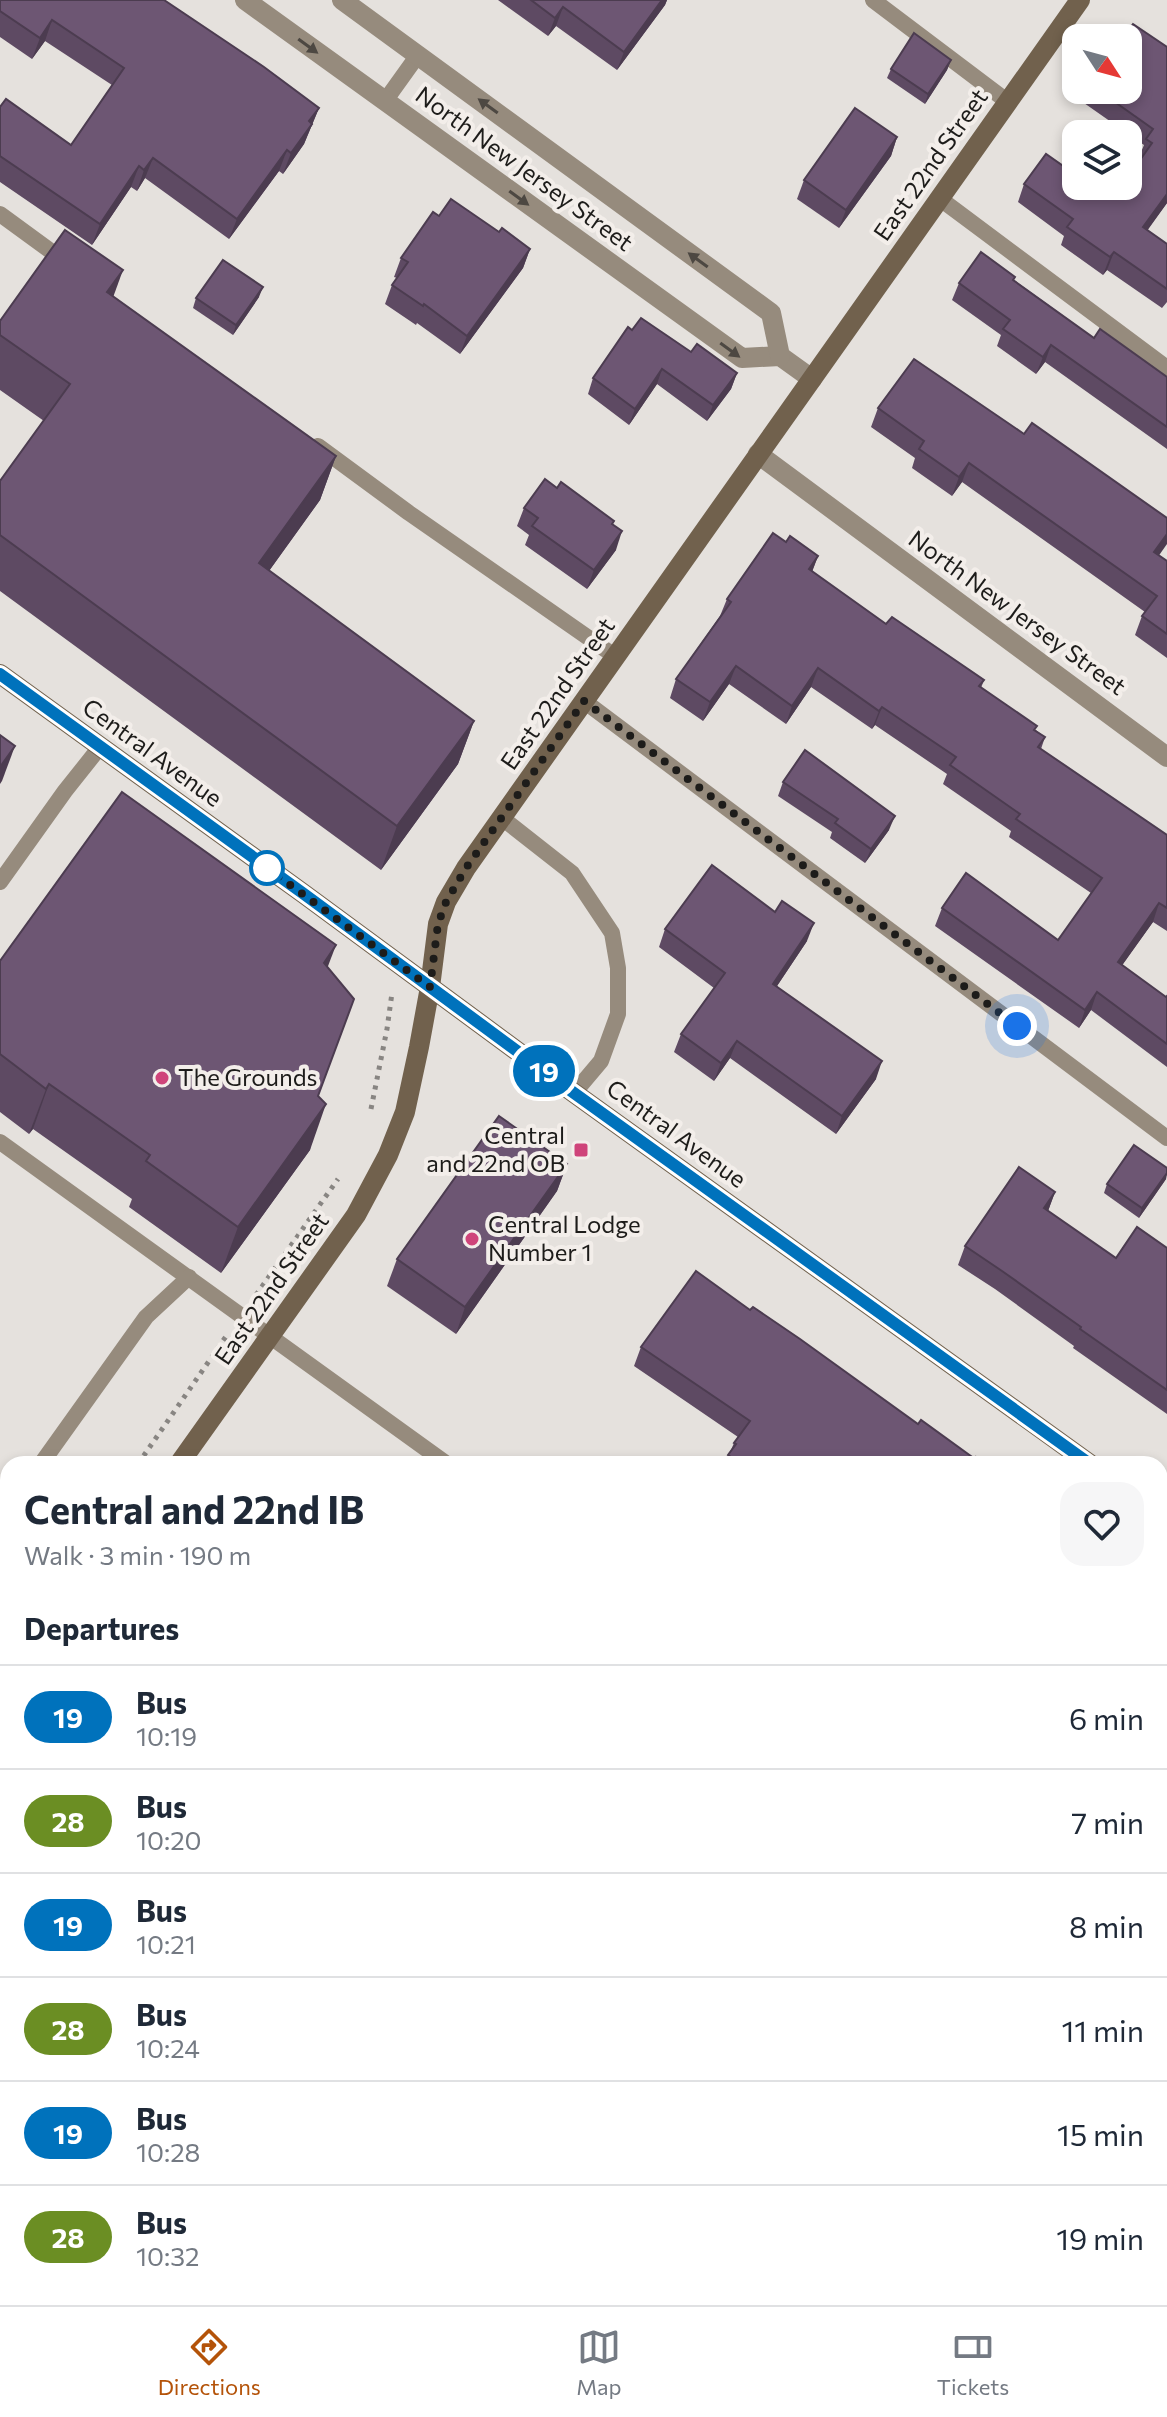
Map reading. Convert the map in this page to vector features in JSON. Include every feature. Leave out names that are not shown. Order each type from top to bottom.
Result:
[{"type":"main road","name":"East 22nd Street","points":[[185,1456],[356,1215],[388,1155],[405,1112],[430,987],[438,924],[446,902],[466,868],[1080,0]]},
{"type":"main road","name":"Central Avenue","points":[[0,674],[1079,1456]]},
{"type":"street","name":"North New Jersey Street","points":[[245,0],[742,358],[780,356],[771,313],[342,0]]},
{"type":"street","points":[[780,356],[812,379]]},
{"type":"street","name":"North New Jersey Street","points":[[758,454],[1167,757]]},
{"type":"lane","points":[[873,0],[1008,102]]},
{"type":"lane","points":[[385,101],[418,55]]},
{"type":"lane","points":[[939,198],[1167,368]]},
{"type":"lane","points":[[0,214],[76,269]]},
{"type":"lane","points":[[307,438],[616,657]]},
{"type":"lane","points":[[584,701],[1167,1138]]},
{"type":"lane","points":[[0,882],[100,747]]},
{"type":"lane","points":[[502,818],[572,873],[612,933],[618,968],[618,1014],[601,1061],[574,1093]]},
{"type":"lane","points":[[0,1142],[436,1456]]},
{"type":"lane","points":[[47,1456],[146,1317],[189,1277]]},
{"type":"path","points":[[371,1111],[387,1029],[395,961]]},
{"type":"path","points":[[144,1456],[339,1178]]},
{"type":"building","points":[[0,0],[164,0],[319,108],[309,121],[312,124],[291,153],[287,150],[237,219],[153,158],[144,170],[139,166],[100,224],[0,156],[0,107],[6,99],[71,145],[124,68],[52,20],[40,38],[0,11]]},
{"type":"building","points":[[531,0],[662,0],[624,52],[563,7],[555,18]]},
{"type":"building","points":[[1142,30],[1167,47],[1167,194],[1143,227],[1167,244],[1167,289],[1114,252],[1110,257],[1067,227],[1073,219],[1024,184],[1046,154],[1062,165],[1062,200],[1142,200],[1142,157],[1152,143],[1146,139],[1153,129],[1118,104],[1142,104]]},
{"type":"building","points":[[914,33],[951,60],[928,94],[891,69]]},
{"type":"building","points":[[855,108],[897,137],[846,210],[804,180]]},
{"type":"building","points":[[451,199],[499,232],[502,228],[530,249],[467,336],[392,285],[408,262],[401,258],[433,212],[439,216]]},
{"type":"building","points":[[65,230],[123,270],[107,292],[336,456],[259,563],[474,721],[397,826],[0,535],[0,481],[70,384],[0,335],[0,321]]},
{"type":"building","points":[[981,252],[1015,277],[1013,280],[1094,338],[1100,329],[1167,377],[1167,427],[1051,345],[1043,357],[1003,329],[1010,320],[959,283]]},
{"type":"building","points":[[223,260],[263,287],[236,325],[196,298]]},
{"type":"building","points":[[641,318],[691,352],[697,344],[737,373],[713,405],[662,369],[635,409],[593,378],[628,327],[632,330]]},
{"type":"building","points":[[914,359],[1024,434],[1032,423],[1167,518],[1167,534],[1154,552],[1167,561],[1167,634],[1142,616],[1157,596],[969,463],[959,477],[919,449],[924,441],[878,408]]},
{"type":"building","points":[[545,479],[557,488],[561,482],[614,521],[612,524],[622,531],[594,570],[532,526],[538,518],[524,508]]},
{"type":"building","points":[[773,533],[786,542],[790,536],[818,556],[809,569],[886,624],[892,617],[984,680],[979,686],[1037,726],[1034,730],[1045,737],[1038,747],[1167,835],[1167,908],[1159,903],[1118,962],[1167,996],[1167,1044],[1097,992],[1085,1010],[942,908],[966,873],[1058,940],[1102,878],[1016,819],[1020,814],[950,765],[956,757],[882,707],[879,711],[818,668],[792,706],[736,666],[710,702],[676,679],[731,602],[727,599]]},
{"type":"building","points":[[0,735],[15,746],[0,767]]},
{"type":"building","points":[[805,750],[895,816],[871,849],[835,823],[838,819],[783,782]]},
{"type":"building","name":"The Grounds","points":[[122,792],[336,945],[324,963],[354,999],[318,1096],[326,1104],[238,1227],[146,1161],[150,1155],[49,1084],[46,1089],[0,1054],[0,961]]},
{"type":"building","points":[[712,865],[775,912],[782,901],[814,923],[773,984],[882,1061],[842,1116],[737,1041],[721,1063],[681,1034],[725,973],[665,929]]},
{"type":"building","name":"Central Lodge Number 1","points":[[499,1116],[567,1164],[465,1307],[397,1259]]},
{"type":"building","points":[[1134,1145],[1167,1168],[1167,1173],[1142,1208],[1107,1184]]},
{"type":"building","points":[[1019,1167],[1055,1192],[1044,1208],[1116,1258],[1137,1227],[1167,1248],[1167,1390],[965,1246]]},
{"type":"building","points":[[696,1271],[750,1310],[753,1307],[800,1339],[918,1424],[921,1420],[971,1456],[729,1456],[734,1443],[750,1421],[641,1347]]},
{"type":"bus line","name":"19","points":[[0,674],[1079,1456]]},
{"type":"place","name":"The Grounds","points":[[162,1078]]},
{"type":"place","name":"Central and 22nd OB","points":[[581,1150]]},
{"type":"place","name":"Central Lodge Number 1","points":[[472,1239]]},
{"type":"route","points":[[267,868],[430,987],[438,924],[446,902],[466,868],[584,701],[1017,1026]]}]
